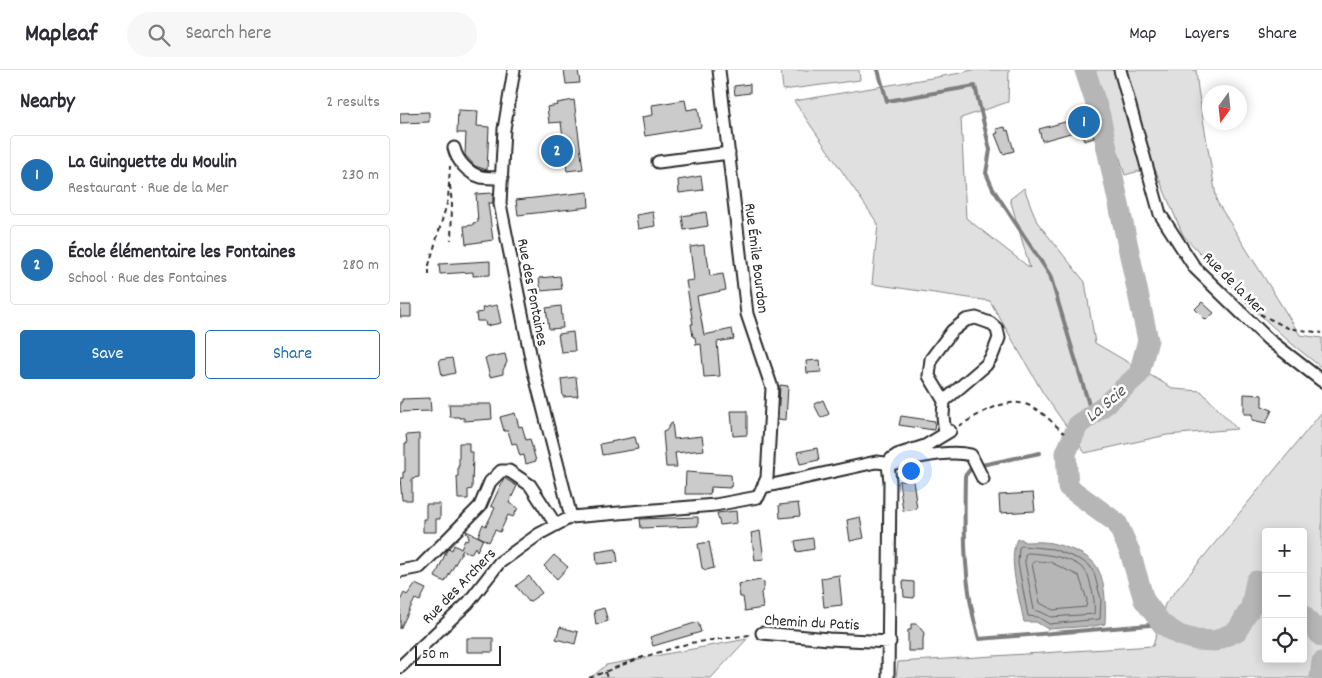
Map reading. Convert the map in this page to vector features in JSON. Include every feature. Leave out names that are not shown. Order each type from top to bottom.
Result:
[{"type":"street","name":"Rue des Fontaines","points":[[514,70],[504,128],[500,204],[533,368],[571,517]]},
{"type":"street","name":"Rue Émile Bourdon","points":[[719,70],[747,314],[772,388],[767,478],[763,488]]},
{"type":"street","name":"Rue de la Mer","points":[[1120,70],[1160,214],[1195,268],[1268,339],[1322,381]]},
{"type":"street","points":[[456,153],[469,170],[480,177],[502,178]]},
{"type":"street","points":[[658,162],[729,153]]},
{"type":"street","points":[[887,464],[897,455],[925,446],[948,433],[943,416],[944,401],[928,376],[931,358],[952,330],[966,320],[976,318],[990,322],[997,329],[999,338],[992,356],[986,365],[944,401]]},
{"type":"street","points":[[571,517],[715,505],[758,496],[763,488],[876,462],[887,464],[960,452],[972,455],[982,476]]},
{"type":"street","points":[[887,464],[890,480],[890,642],[888,678]]},
{"type":"street","points":[[400,571],[420,567],[480,506],[490,482],[501,471],[509,471],[530,485],[556,525]]},
{"type":"street","name":"Rue des Archers","points":[[400,667],[468,604],[499,563],[539,534],[571,517]]},
{"type":"street","name":"Chemin du Patis","points":[[762,633],[890,642]]},
{"type":"path","points":[[429,275],[428,265],[448,200],[450,166],[456,153]]},
{"type":"path","points":[[449,178],[452,205],[452,240]]},
{"type":"path","points":[[1270,319],[1288,328],[1322,333]]},
{"type":"path","points":[[948,433],[991,408],[1007,404],[1026,404],[1036,408],[1064,433]]},
{"type":"path","name":"Chemin du Patis","points":[[589,678],[640,658],[690,642],[762,633]]},
{"type":"path","points":[[605,672],[607,678]]},
{"type":"shaded area","points":[[781,70],[859,70],[860,80],[783,90]]},
{"type":"shaded area","points":[[972,70],[1009,70],[1008,102],[961,118],[966,218],[1030,268],[1010,199],[1024,188],[1037,222],[1085,282],[1095,343],[1174,389],[1201,391],[1237,429],[1167,435],[1085,453],[1043,393],[990,301],[872,284],[878,224],[794,101]]},
{"type":"shaded area","points":[[1093,70],[1196,70],[1202,113],[1202,130],[1205,130],[1217,202],[1300,335],[1322,338],[1322,368],[1249,305],[1183,235],[1154,167],[1125,175]]},
{"type":"shaded area","points":[[1322,412],[1322,678],[896,678],[898,662],[1153,646],[1165,604]]},
{"type":"shaded area","points":[[747,639],[711,678],[591,678],[606,665]]},
{"type":"water","points":[[1017,539],[1022,539],[1024,542],[1044,542],[1060,545],[1091,560],[1098,569],[1103,584],[1105,624],[1048,629],[1036,622],[1024,622],[1017,591],[1013,558]]},
{"type":"building","points":[[564,70],[578,70],[580,83],[566,84]]},
{"type":"building","points":[[750,84],[750,93],[735,95],[734,86]]},
{"type":"building","points":[[574,100],[583,169],[567,171],[561,122],[549,123],[547,107]]},
{"type":"building","points":[[685,100],[687,110],[698,108],[701,127],[645,136],[642,117],[653,115],[652,105]]},
{"type":"building","points":[[458,110],[478,111],[477,126],[489,127],[487,170],[475,166],[465,155],[466,133],[457,133]]},
{"type":"building","points":[[429,112],[429,122],[400,123],[400,113]]},
{"type":"building","points":[[1091,115],[1095,126],[1091,128],[1094,138],[1084,141],[1081,130],[1042,141],[1039,129]]},
{"type":"building","points":[[1005,127],[1006,131],[1008,130],[1014,151],[1003,154],[995,134],[998,133],[996,129]]},
{"type":"building","points":[[701,176],[703,190],[679,193],[678,180]]},
{"type":"building","points":[[588,192],[589,207],[518,215],[516,200]]},
{"type":"building","points":[[493,193],[493,203],[488,203],[493,240],[466,244],[464,226],[473,225],[473,223],[478,222],[476,194]]},
{"type":"building","points":[[653,212],[655,226],[638,229],[636,215]]},
{"type":"building","points":[[706,212],[708,226],[684,230],[682,216]]},
{"type":"building","points":[[704,245],[710,276],[723,274],[726,290],[697,296],[704,335],[732,329],[734,339],[717,342],[720,376],[704,377],[701,344],[696,345],[695,337],[693,337],[691,324],[693,324],[686,281],[694,280],[690,247]]},
{"type":"building","points":[[490,261],[490,275],[473,276],[473,272],[440,274],[439,264]]},
{"type":"building","points":[[560,276],[562,289],[541,291],[539,278]]},
{"type":"building","points":[[1202,302],[1214,313],[1206,320],[1195,309]]},
{"type":"building","points":[[400,305],[411,305],[411,317],[400,317]]},
{"type":"building","points":[[497,305],[501,323],[486,326],[485,321],[477,321],[476,313],[483,312],[482,308]]},
{"type":"building","points":[[561,306],[563,328],[549,329],[546,308]]},
{"type":"building","points":[[573,332],[575,351],[561,352],[558,334]]},
{"type":"building","points":[[505,354],[507,362],[503,374],[490,377],[485,358]]},
{"type":"building","points":[[452,358],[455,373],[442,376],[439,360]]},
{"type":"building","points":[[820,360],[821,372],[807,373],[806,361]]},
{"type":"building","points":[[576,377],[578,396],[563,397],[561,379]]},
{"type":"building","points":[[780,385],[788,386],[786,420],[778,419]]},
{"type":"building","points":[[1244,394],[1262,395],[1262,406],[1272,410],[1266,423],[1252,420],[1252,414],[1244,414]]},
{"type":"building","points":[[430,398],[431,411],[400,412],[400,402],[402,402],[402,399]]},
{"type":"building","points":[[823,400],[829,414],[821,418],[814,404]]},
{"type":"building","points":[[449,404],[491,404],[492,419],[464,421],[464,418],[450,417]]},
{"type":"building","points":[[731,411],[747,411],[747,435],[733,436]]},
{"type":"building","points":[[515,413],[519,427],[522,426],[526,440],[530,439],[536,461],[526,464],[524,455],[520,456],[516,443],[512,444],[508,431],[504,431],[500,417]]},
{"type":"building","points":[[901,416],[935,421],[934,430],[899,425]]},
{"type":"building","points":[[672,422],[674,439],[702,436],[704,450],[675,453],[677,467],[666,467],[663,432],[666,431]]},
{"type":"building","points":[[419,434],[419,477],[412,478],[412,500],[402,500],[400,478],[403,478],[403,472],[405,472],[406,435]]},
{"type":"building","points":[[635,437],[638,449],[602,455],[600,444]]},
{"type":"building","points":[[459,443],[469,443],[469,452],[473,452],[472,489],[468,490],[468,499],[458,499]]},
{"type":"building","points":[[817,448],[819,460],[800,464],[797,452]]},
{"type":"building","points":[[686,472],[731,475],[732,486],[730,488],[711,487],[710,494],[685,494]]},
{"type":"building","points":[[504,478],[517,486],[509,503],[518,508],[513,517],[508,515],[500,532],[495,530],[489,542],[478,536],[483,524],[486,526],[495,508],[491,506]]},
{"type":"building","points":[[913,480],[917,509],[903,511],[899,481]]},
{"type":"building","points":[[1033,493],[1035,511],[1000,513],[999,495]]},
{"type":"building","points":[[798,503],[800,516],[780,518],[779,505]]},
{"type":"building","points":[[426,504],[440,504],[440,519],[436,519],[436,532],[423,532],[423,519],[426,519]]},
{"type":"building","points":[[736,511],[737,523],[720,525],[717,513]]},
{"type":"building","points":[[698,517],[698,526],[641,528],[640,519]]},
{"type":"building","points":[[860,517],[864,538],[850,541],[847,520]]},
{"type":"building","points":[[466,531],[483,539],[477,551],[475,547],[471,554],[463,550],[445,582],[435,577],[447,550],[449,548],[452,550],[454,545],[461,549],[465,540],[467,541],[469,538]]},
{"type":"building","points":[[760,531],[764,559],[755,560],[751,533]]},
{"type":"building","points":[[813,538],[814,549],[797,552],[795,541]]},
{"type":"building","points":[[709,542],[714,568],[706,570],[702,568],[698,544]]},
{"type":"building","points":[[616,549],[618,562],[597,564],[596,552]]},
{"type":"building","points":[[554,555],[568,567],[557,579],[544,566]]},
{"type":"building","points":[[839,575],[842,605],[824,607],[821,578]]},
{"type":"building","points":[[529,576],[542,593],[529,602],[516,586]]},
{"type":"building","points":[[761,580],[764,583],[761,593],[763,608],[745,611],[743,597],[740,597],[738,584]]},
{"type":"building","points":[[903,581],[914,582],[914,598],[904,597]]},
{"type":"building","points":[[415,584],[426,589],[420,601],[415,599],[400,629],[400,601],[404,593],[407,595]]},
{"type":"building","points":[[604,608],[608,621],[596,625],[594,611]]},
{"type":"building","points":[[698,622],[701,632],[653,646],[650,637]]},
{"type":"building","points":[[911,624],[917,624],[924,633],[923,651],[908,651],[908,630],[911,630]]},
{"type":"building","points":[[560,627],[578,632],[575,644],[556,639]]},
{"type":"building","points":[[467,638],[493,638],[493,652],[467,652]]},
{"type":"waterway","points":[[878,70],[887,101],[975,86],[990,150],[986,173],[993,189],[1050,275],[1092,415]]},
{"type":"waterway","name":"La Scie","points":[[1085,70],[1100,116],[1148,340],[1139,374],[1106,404],[1078,425],[1066,453],[1068,487],[1117,523],[1130,552],[1144,600],[1162,624],[1179,635],[1196,640],[1215,641],[1237,631],[1251,607],[1256,581],[1262,582]]},
{"type":"waterway","points":[[1040,453],[972,467],[965,476],[967,579],[979,639],[1162,624]]},
{"type":"waterway","name":"La Scie","points":[[1306,618],[1322,637]]},
{"type":"waterway","name":"La Scie","points":[[1322,662],[1320,676],[1322,678]]},
{"type":"place","name":"La Guinguette du Moulin","points":[[1084,122]]},
{"type":"place","name":"École élémentaire les Fontaines","points":[[557,151]]}]
